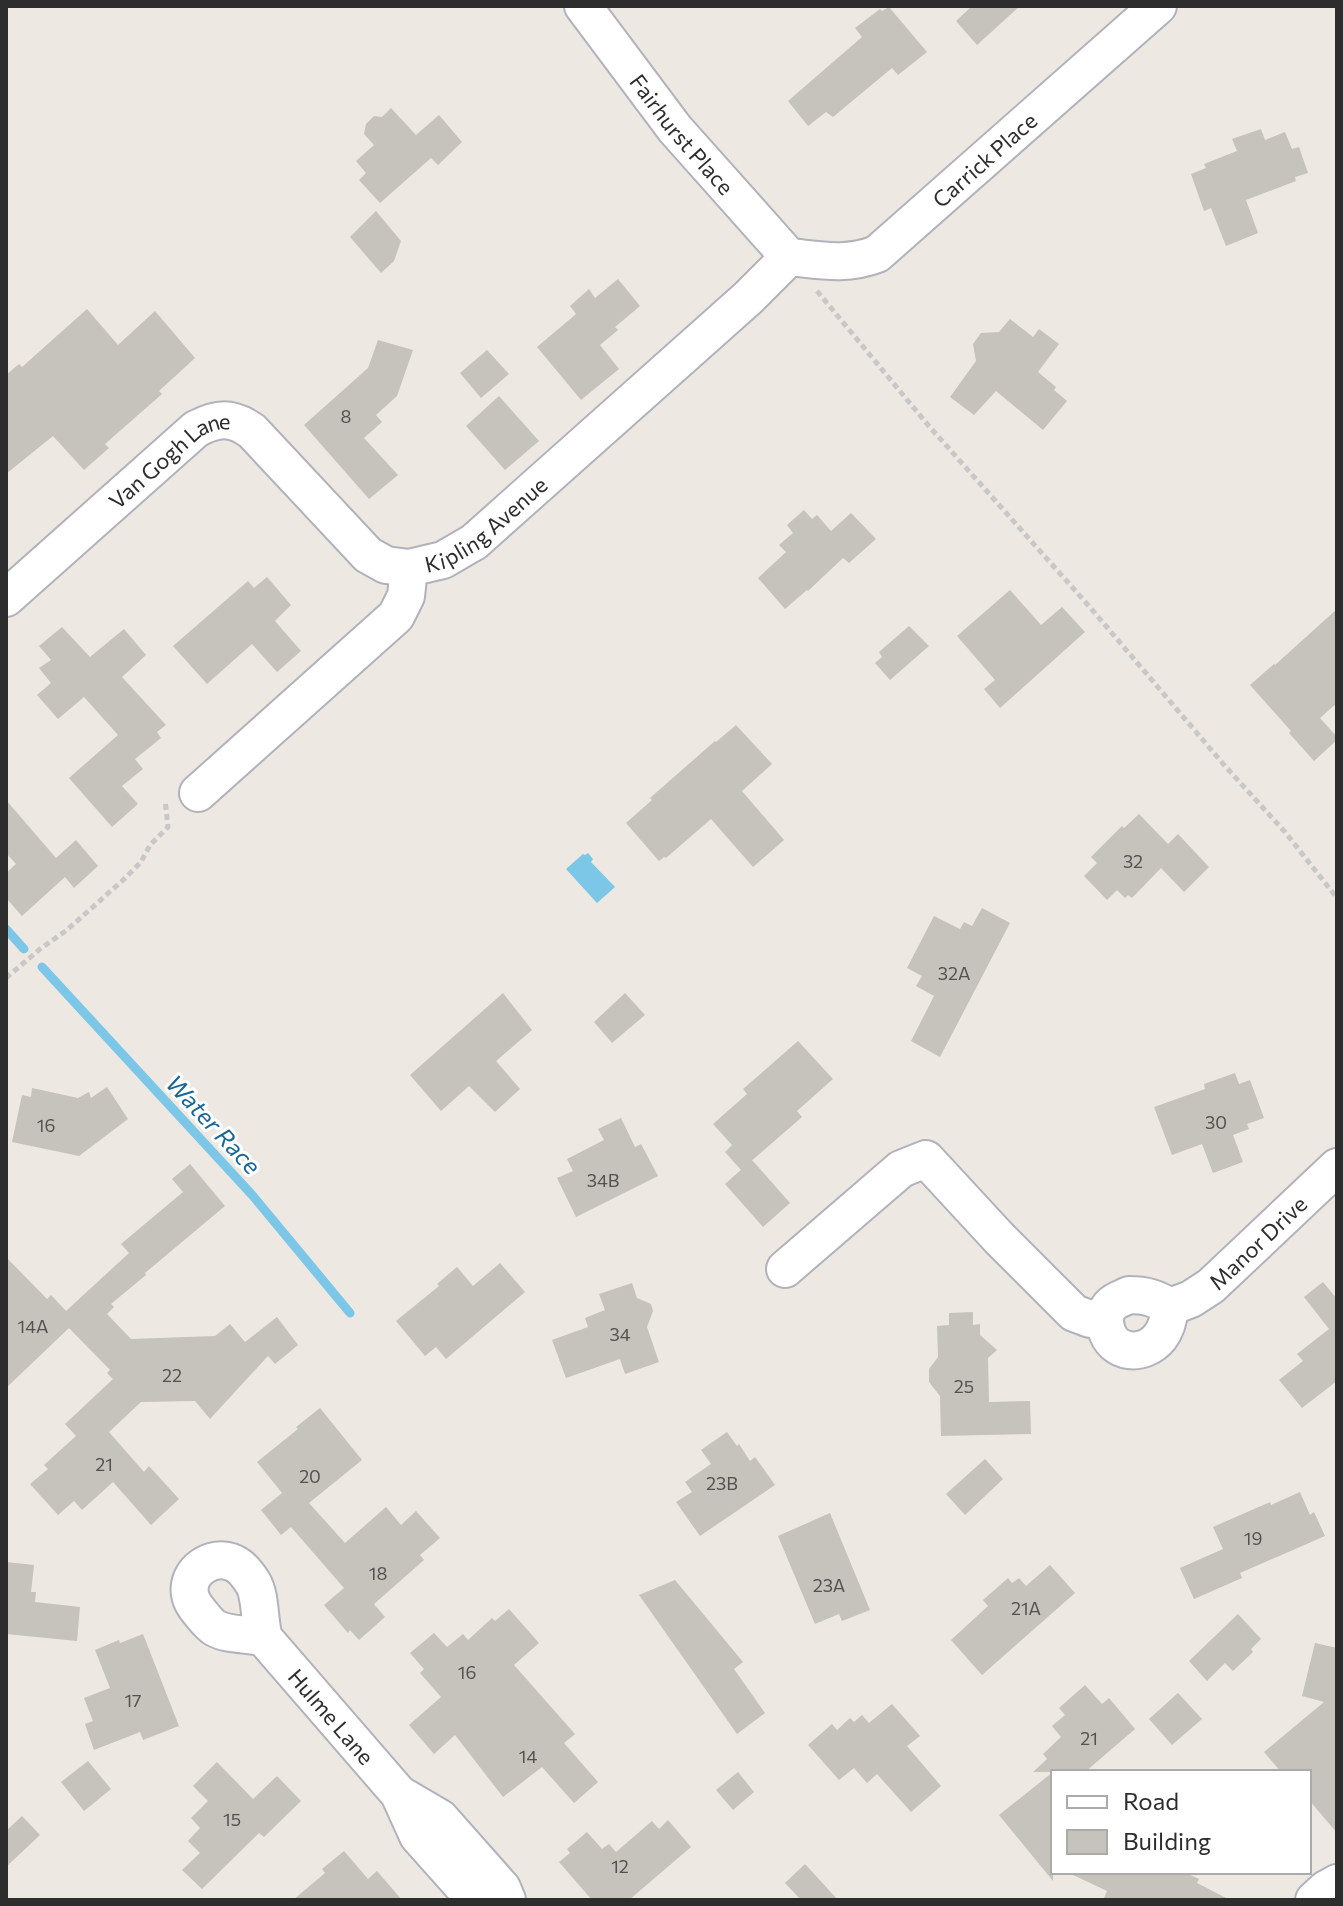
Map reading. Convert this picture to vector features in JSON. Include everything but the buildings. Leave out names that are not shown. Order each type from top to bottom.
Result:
[{"type":"street","name":"Fairhurst Place","points":[[583,6],[675,129],[789,257]]},
{"type":"street","name":"Carrick Place","points":[[789,257],[834,262],[858,260],[877,254],[1158,6]]},
{"type":"street","name":"Kipling Avenue","points":[[182,791],[396,616],[406,596],[409,568],[443,560],[474,542],[748,298],[789,257]]},
{"type":"street","name":"Van Gogh Lane","points":[[6,598],[196,429],[212,421],[241,423],[252,431],[368,555],[386,565],[409,568]]},
{"type":"street","points":[[785,1269],[901,1169],[926,1159],[1074,1313],[1090,1319],[1105,1318]]},
{"type":"street","name":"Manor Drive","points":[[1170,1307],[1191,1299],[1211,1286],[1337,1167]]},
{"type":"street","points":[[1129,1295],[1158,1299],[1170,1307],[1162,1335],[1146,1348],[1123,1350],[1108,1336],[1105,1318],[1110,1305],[1129,1295]]},
{"type":"street","name":"Hulme Lane","points":[[264,1638],[399,1794],[418,1836],[475,1900]]},
{"type":"street","name":"Hulme Lane","points":[[399,1794],[440,1818],[502,1888],[507,1900]]},
{"type":"street","points":[[1314,1900],[1337,1883]]},
{"type":"path","points":[[789,257],[937,436],[1285,832],[1337,898]]},
{"type":"path","points":[[6,978],[67,930],[141,862],[150,845],[168,827],[164,803],[182,791]]},
{"type":"water","points":[[588,853],[593,859],[591,862],[615,887],[597,903],[566,869]]},
{"type":"waterway","name":"Water Race","points":[[6,929],[24,949]]},
{"type":"waterway","name":"Water Race","points":[[42,967],[253,1196],[350,1313]]}]
